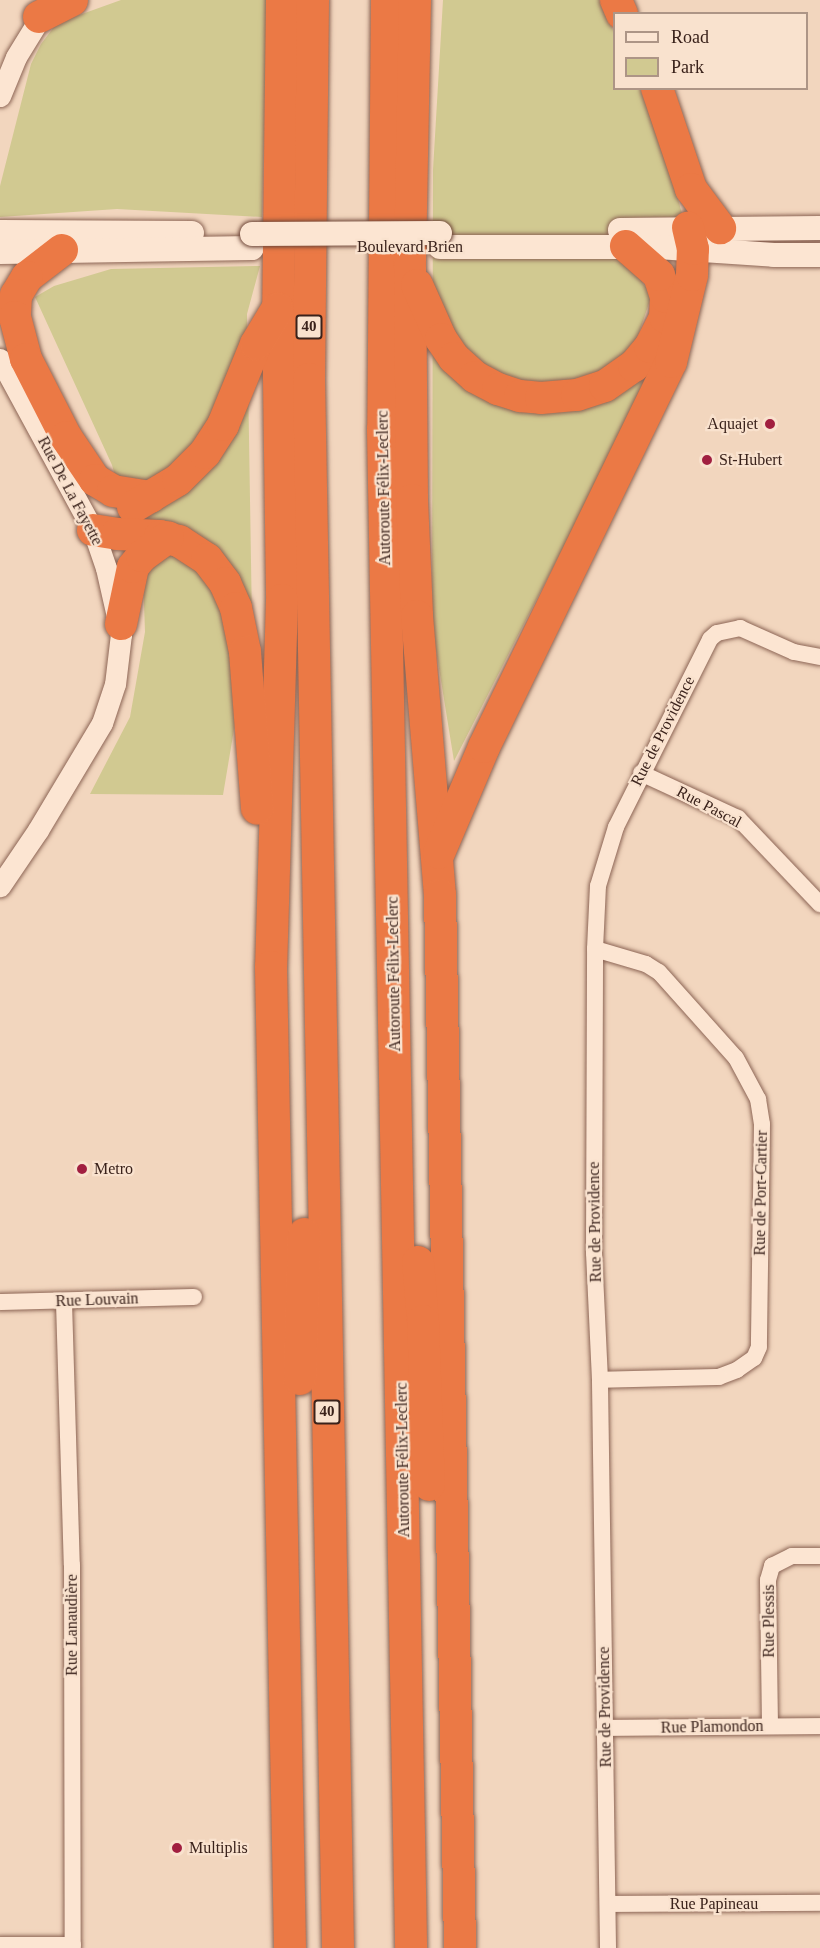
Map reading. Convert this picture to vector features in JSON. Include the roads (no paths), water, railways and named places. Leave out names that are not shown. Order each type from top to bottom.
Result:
[{"type":"highway","points":[[46,8],[72,0]]},
{"type":"highway","points":[[282,0],[278,308],[282,590],[271,967],[290,1948]]},
{"type":"highway","name":"40","points":[[312,0],[309,357],[338,1948]]},
{"type":"highway","name":"Autoroute Félix-Leclerc","points":[[387,0],[382,429],[411,1948]]},
{"type":"highway","points":[[416,0],[410,267],[415,582],[438,856],[460,1948]]},
{"type":"highway","points":[[658,90],[691,189],[720,228]]},
{"type":"highway","points":[[438,856],[484,747],[666,374],[686,309],[692,276],[690,239]]},
{"type":"highway","points":[[410,267],[435,329],[464,369],[487,384],[509,394],[531,398],[564,397],[595,390],[625,374],[642,358],[662,326],[667,303],[662,281],[653,269],[626,246]]},
{"type":"highway","points":[[62,250],[27,277],[16,295],[16,324],[26,359],[72,447],[95,480],[113,491],[152,496]]},
{"type":"highway","points":[[93,530],[152,496],[190,470],[212,443],[233,402],[256,344],[278,308]]},
{"type":"highway","points":[[93,530],[168,537],[192,548],[211,564],[231,594],[238,614],[247,670],[271,967]]},
{"type":"highway","points":[[121,624],[133,567],[142,556],[168,537]]},
{"type":"highway","points":[[286,1719],[300,1531],[300,1364],[318,876]]},
{"type":"highway","points":[[395,1030],[423,1321],[429,1497],[457,1821]]},
{"type":"main road","name":"Boulevard Brien","points":[[440,240],[626,246],[690,239],[720,228],[820,228]]},
{"type":"main road","name":"Boulevard Brien","points":[[0,231],[252,241]]},
{"type":"main road","name":"Boulevard Brien","points":[[0,252],[252,241],[690,239],[820,255]]},
{"type":"street","points":[[0,96],[16,57],[46,8]]},
{"type":"street","name":"Rue De La Fayette","points":[[0,359],[93,530],[121,624],[118,670],[102,723],[38,830],[0,886]]},
{"type":"street","name":"Rue de Providence","points":[[608,1948],[600,1380],[594,1253],[595,949],[598,886],[616,827],[710,639],[717,633],[740,628],[794,652],[820,657]]},
{"type":"street","name":"Rue Pascal","points":[[641,773],[738,818],[820,904]]},
{"type":"street","name":"Rue de Port-Cartier","points":[[595,949],[646,964],[659,972],[736,1058],[758,1099],[762,1124],[759,1347],[753,1359],[737,1370],[719,1377],[600,1380]]},
{"type":"street","name":"Rue Louvain","points":[[0,1302],[194,1297]]},
{"type":"street","name":"Rue Lanaudière","points":[[64,1302],[72,1565],[73,1947]]},
{"type":"street","name":"Rue Plessis","points":[[770,1726],[768,1580],[772,1566],[792,1556],[820,1556]]},
{"type":"street","name":"Rue Plamondon","points":[[605,1728],[820,1726]]},
{"type":"street","name":"Rue Papineau","points":[[609,1904],[820,1903]]},
{"type":"street","points":[[0,1945],[73,1947]]},
{"type":"place","name":"Aquajet","points":[[770,424]]},
{"type":"place","name":"St-Hubert","points":[[707,460]]},
{"type":"place","name":"Metro","points":[[82,1169]]},
{"type":"place","name":"Multiplis","points":[[177,1848]]}]
